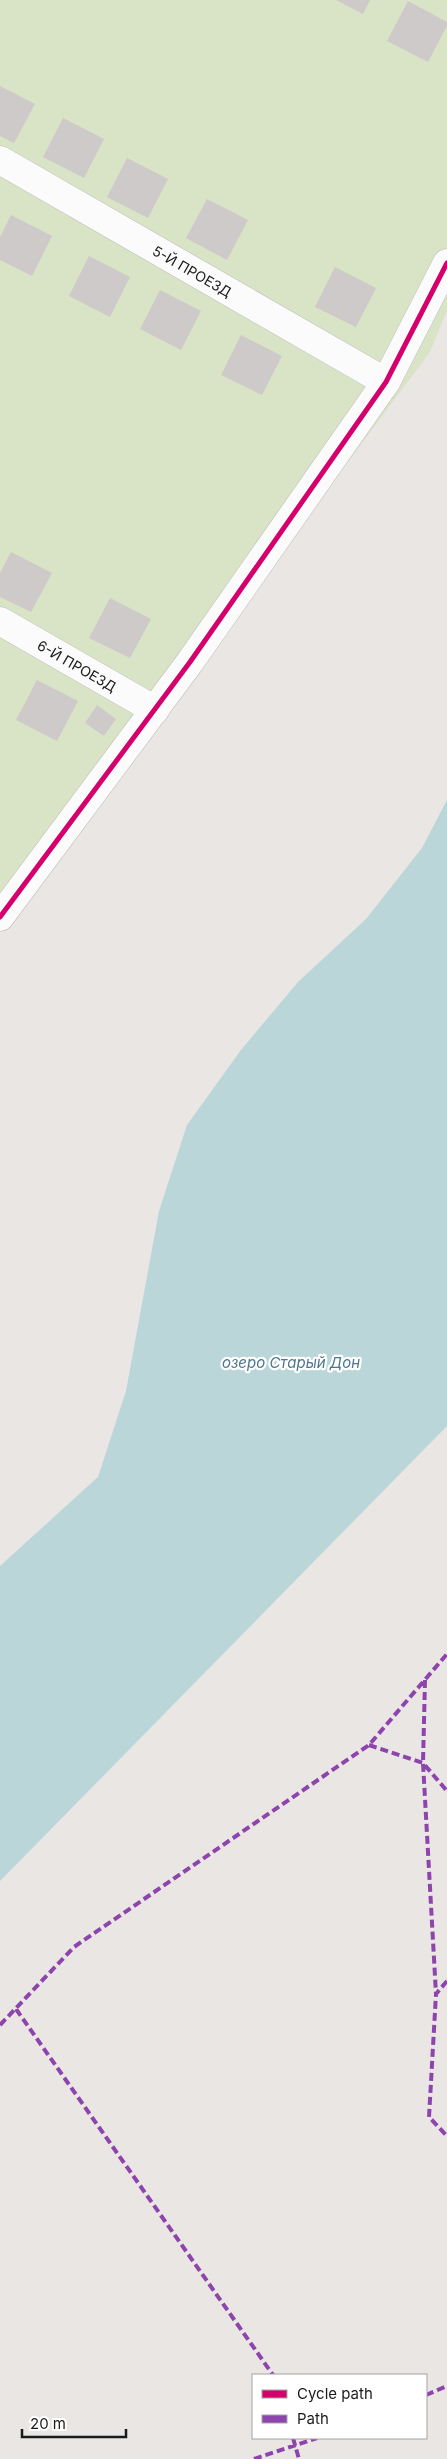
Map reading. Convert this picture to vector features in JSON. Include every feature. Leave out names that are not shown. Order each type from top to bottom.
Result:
[{"type":"street","name":"5-Й ПРОЕЗД","points":[[0,160],[386,382]]},
{"type":"street","points":[[0,917],[190,662],[386,382],[447,263]]},
{"type":"street","name":"6-Й ПРОЕЗД","points":[[0,621],[154,710]]},
{"type":"green space","points":[[0,0],[447,0],[447,310],[430,352],[0,926]]},
{"type":"water","name":"озеро Старый Дон","points":[[447,800],[447,1426],[0,1881],[0,1566],[98,1477],[126,1391],[159,1211],[187,1125],[241,1050],[298,982],[366,919],[422,848]]},
{"type":"building","points":[[336,0],[370,0],[363,14]]},
{"type":"building","points":[[408,1],[447,22],[447,26],[428,62],[387,41]]},
{"type":"building","points":[[0,86],[35,104],[14,143],[0,136]]},
{"type":"building","points":[[63,118],[104,139],[84,178],[43,157]]},
{"type":"building","points":[[127,158],[168,179],[148,218],[107,197]]},
{"type":"building","points":[[207,199],[248,220],[227,260],[186,238]]},
{"type":"building","points":[[11,215],[52,236],[32,276],[0,260],[0,237]]},
{"type":"building","points":[[89,256],[130,277],[110,317],[69,296]]},
{"type":"building","points":[[335,267],[376,288],[356,327],[315,307]]},
{"type":"building","points":[[160,290],[201,311],[181,350],[140,329]]},
{"type":"building","points":[[241,335],[282,356],[262,395],[221,375]]},
{"type":"building","points":[[11,552],[52,573],[31,612],[0,597],[0,573]]},
{"type":"building","points":[[110,598],[151,619],[130,658],[89,638]]},
{"type":"building","points":[[37,680],[78,701],[57,741],[16,720]]},
{"type":"building","points":[[97,705],[116,719],[104,736],[85,723]]},
{"type":"marked path","points":[[0,2025],[74,1947],[369,1745],[447,1654]]},
{"type":"marked path","points":[[425,1680],[423,1763],[436,1994]]},
{"type":"marked path","points":[[369,1745],[423,1763],[447,1791]]},
{"type":"marked path","points":[[447,1981],[436,1994],[429,2117],[447,2136]]},
{"type":"marked path","points":[[16,2009],[272,2374]]},
{"type":"marked path","points":[[427,2395],[447,2386]]},
{"type":"marked path","points":[[293,2439],[299,2459]]},
{"type":"marked path","points":[[254,2459],[314,2439]]},
{"type":"cycle path","points":[[0,917],[190,662],[386,382],[447,263]]}]
